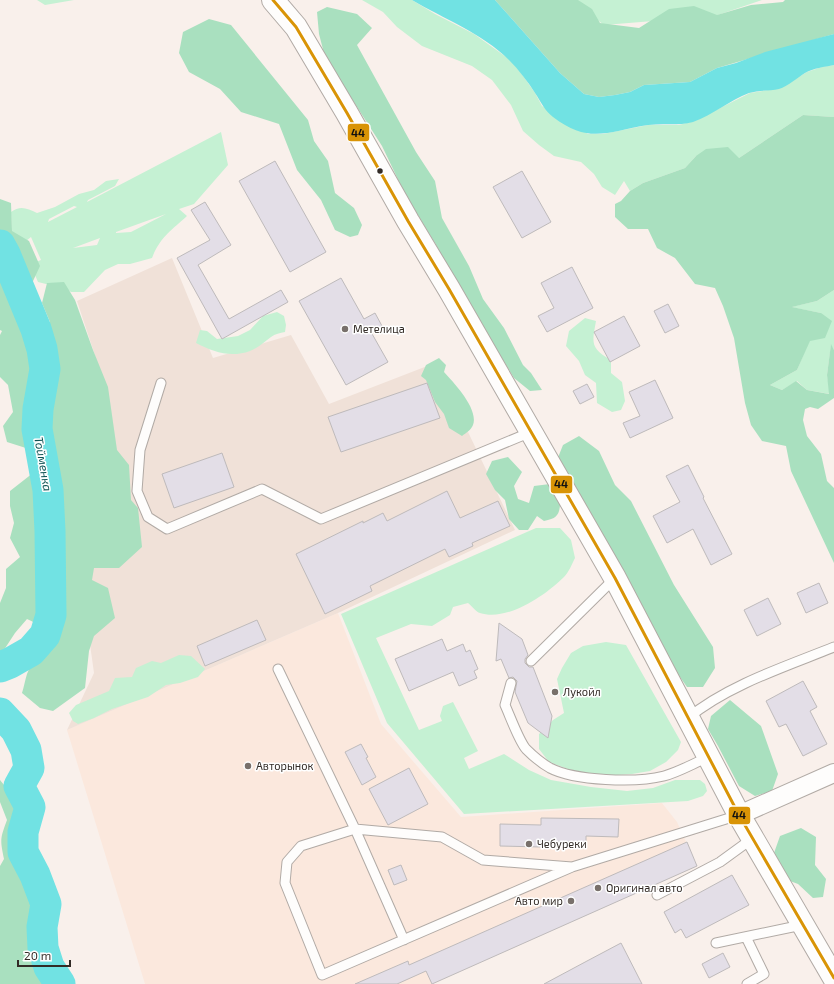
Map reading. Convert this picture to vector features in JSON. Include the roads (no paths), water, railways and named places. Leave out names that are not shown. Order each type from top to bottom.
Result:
[{"type":"street","points":[[274,0],[296,27],[408,221],[450,289],[615,578],[739,815],[834,978]]},
{"type":"street","points":[[739,815],[834,773]]},
{"type":"lane","points":[[160,383],[140,450],[137,491],[148,518],[167,530],[262,489],[321,519],[531,432]]},
{"type":"lane","points":[[531,661],[615,578]]},
{"type":"lane","points":[[688,718],[702,707],[756,678],[834,647]]},
{"type":"lane","points":[[278,669],[355,829],[404,940]]},
{"type":"lane","points":[[511,683],[505,705],[525,747],[538,760],[550,768],[573,775],[608,780],[637,780],[664,776],[709,757]]},
{"type":"lane","points":[[572,868],[483,860],[442,837],[355,829],[301,846],[287,862],[285,883],[322,975],[572,868],[739,815]]},
{"type":"lane","points":[[657,895],[720,862],[753,838]]},
{"type":"lane","points":[[716,943],[804,925]]},
{"type":"lane","points":[[746,937],[764,974],[747,984]]},
{"type":"water","points":[[412,0],[495,0],[560,73],[584,94],[599,97],[630,92],[644,85],[690,82],[717,68],[736,63],[765,52],[834,34],[834,65],[808,71],[779,89],[749,93],[708,116],[693,122],[682,124],[648,125],[599,134],[589,133],[578,131],[566,126],[550,115],[520,72],[498,50],[475,34]]},
{"type":"waterway","name":"Тойменка","points":[[0,245],[36,329],[42,349],[45,369],[38,409],[37,429],[48,490],[51,615],[45,635],[31,651],[0,667]]},
{"type":"waterway","name":"Тойменка","points":[[0,713],[16,730],[26,750],[29,768],[19,786],[30,807],[23,832],[23,852],[35,875],[46,904],[42,927],[43,948],[49,967],[60,984]]},
{"type":"place","name":"Метелица","points":[[345,329]]},
{"type":"place","name":"Лукойл","points":[[555,692]]},
{"type":"place","name":"Авторынок","points":[[248,766]]},
{"type":"place","name":"Чебуреки","points":[[529,844]]},
{"type":"place","name":"Оригинал авто","points":[[598,888]]},
{"type":"place","name":"Авто мир","points":[[571,901]]}]
